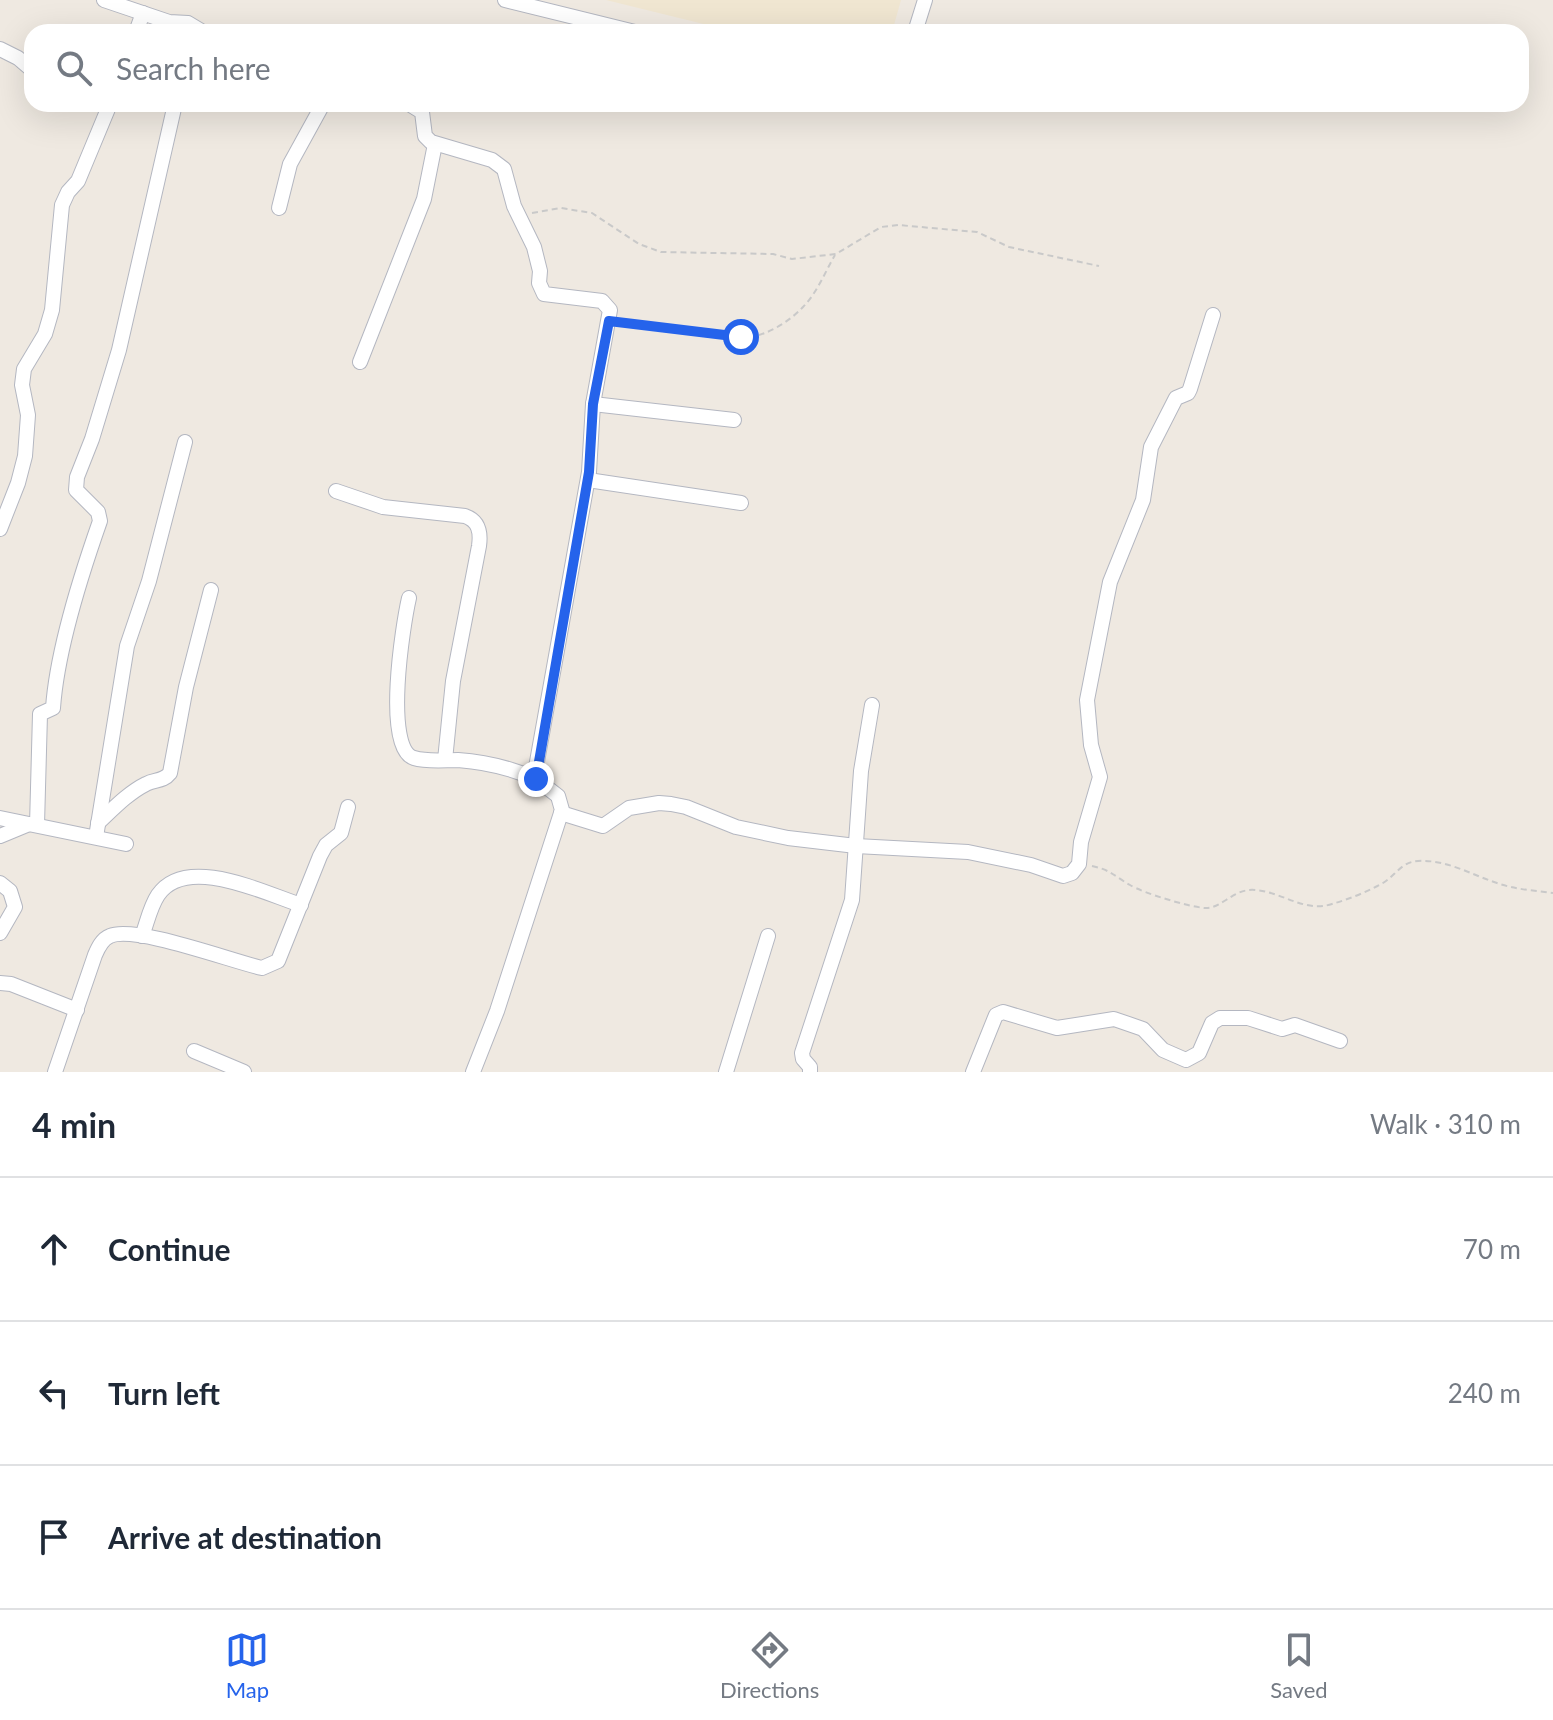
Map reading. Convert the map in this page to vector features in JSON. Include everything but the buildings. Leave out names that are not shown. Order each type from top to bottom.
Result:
[{"type":"street","points":[[104,0],[176,24]]},
{"type":"street","points":[[505,0],[602,24]]},
{"type":"street","points":[[918,24],[925,0]]},
{"type":"street","points":[[139,24],[143,13]]},
{"type":"street","points":[[0,49],[24,63]]},
{"type":"street","points":[[0,529],[22,470],[28,415],[23,377],[26,364],[45,334],[50,319],[62,205],[78,181],[107,112]]},
{"type":"street","points":[[34,824],[40,714],[53,708],[71,617],[100,521],[98,512],[78,494],[76,481],[119,350],[173,112]]},
{"type":"street","points":[[279,208],[290,164],[319,112]]},
{"type":"street","points":[[422,112],[425,136],[435,144],[451,146],[500,165],[538,263],[540,291],[552,297],[602,301],[609,306],[609,321],[593,404],[588,480],[536,779]]},
{"type":"street","points":[[360,362],[424,199],[435,144]]},
{"type":"street","points":[[561,813],[603,826],[629,808],[671,804],[736,827],[767,834],[856,846],[968,852],[1031,865],[1063,876],[1072,873],[1079,864],[1081,842],[1100,777],[1091,745],[1087,700],[1110,582],[1143,500],[1151,447],[1176,398],[1190,389],[1213,315]]},
{"type":"street","points":[[593,404],[734,420]]},
{"type":"street","points":[[97,830],[127,646],[149,581],[185,442]]},
{"type":"street","points":[[588,480],[741,503]]},
{"type":"street","points":[[336,491],[383,507],[465,516],[472,518],[478,526],[479,546],[453,681],[445,760]]},
{"type":"street","points":[[97,830],[125,798],[148,782],[165,779],[170,773],[186,687],[211,590]]},
{"type":"street","points":[[409,598],[399,648],[398,711],[402,747],[410,757],[417,759],[503,767],[536,779],[558,796],[562,803],[497,1011],[473,1072]]},
{"type":"street","points":[[810,1072],[802,1053],[852,900],[861,771],[872,705]]},
{"type":"street","points":[[55,1072],[103,940],[118,934],[142,936],[267,968],[281,956],[326,845],[341,833],[348,807]]},
{"type":"street","points":[[0,818],[97,830],[126,844]]},
{"type":"street","points":[[0,836],[34,824]]},
{"type":"street","points":[[142,936],[159,893],[168,884],[187,877],[212,876],[301,905]]},
{"type":"street","points":[[0,883],[10,891],[15,907],[0,933]]},
{"type":"street","points":[[726,1072],[768,936]]},
{"type":"street","points":[[0,983],[11,984],[77,1010]]},
{"type":"street","points":[[973,1072],[996,1015],[1003,1012],[1057,1028],[1114,1019],[1143,1029],[1163,1050],[1186,1060],[1199,1053],[1212,1023],[1220,1018],[1248,1018],[1282,1029],[1295,1025],[1340,1041]]},
{"type":"street","points":[[194,1051],[244,1072]]},
{"type":"path","points":[[520,217],[551,209],[592,213],[643,246],[668,253],[773,254],[792,259],[836,254],[881,227],[898,225],[977,232],[1009,247],[1099,266]]},
{"type":"path","points":[[609,321],[703,334],[757,336],[781,324],[803,307],[836,254]]},
{"type":"path","points":[[1079,864],[1111,871],[1147,893],[1204,908],[1249,890],[1268,893],[1304,906],[1328,906],[1384,882],[1405,864],[1419,861],[1444,862],[1510,887],[1553,893]]},
{"type":"shaded area","points":[[606,0],[901,0],[894,24],[704,24]]},
{"type":"route","points":[[536,779],[589,472],[593,404],[609,321],[741,337]]}]
